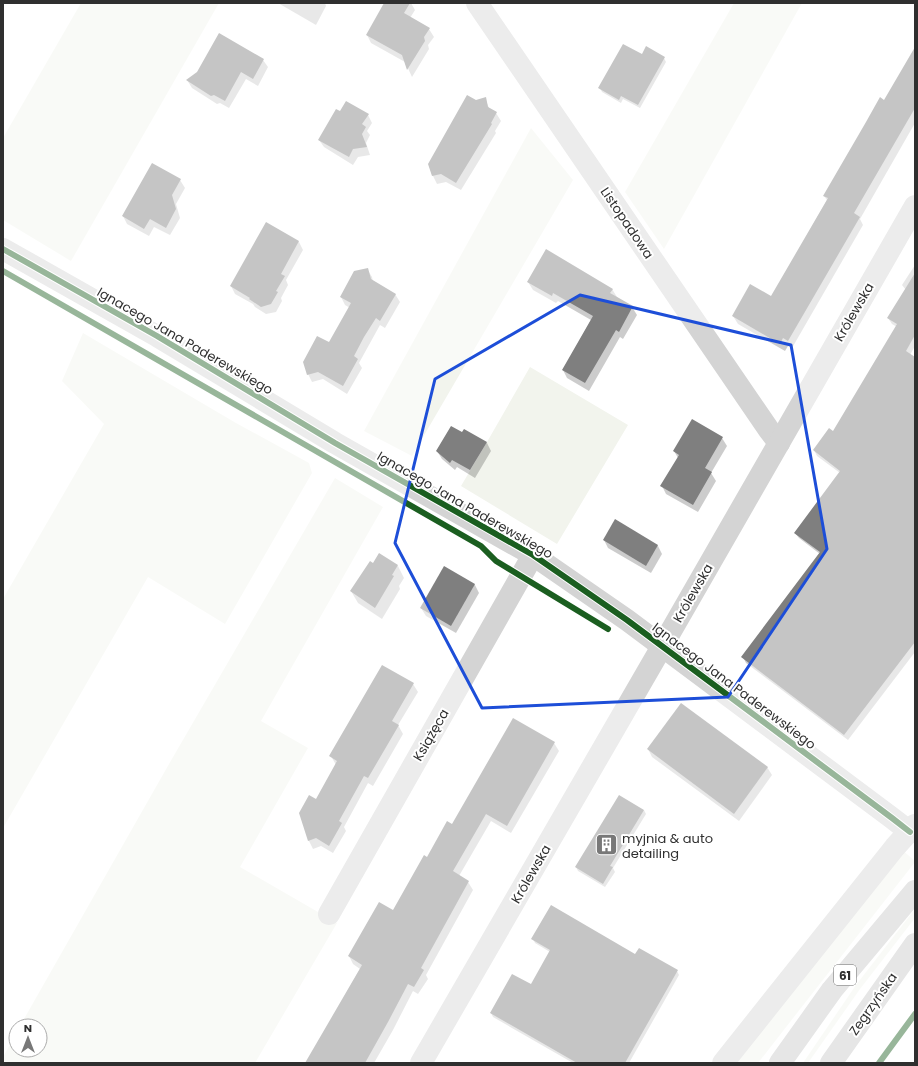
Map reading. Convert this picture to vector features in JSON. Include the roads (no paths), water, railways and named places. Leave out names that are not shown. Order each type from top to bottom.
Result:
[{"type":"main road","name":"61","points":[[780,1063],[832,990],[915,891]]},
{"type":"main road","name":"Zegrzyńska","points":[[831,1063],[915,944]]},
{"type":"street","name":"Listopadowa","points":[[477,3],[779,443]]},
{"type":"street","name":"Królewska","points":[[421,1063],[915,206]]},
{"type":"street","name":"Ignacego Jana Paderewskiego","points":[[3,249],[156,336],[336,443],[533,555],[627,620],[892,818],[912,829]]},
{"type":"street","name":"Książęca","points":[[329,914],[533,555]]},
{"type":"street","points":[[723,1063],[895,847],[912,829]]},
{"type":"place","name":"myjnia & auto detailing","points":[[606,845]]}]
